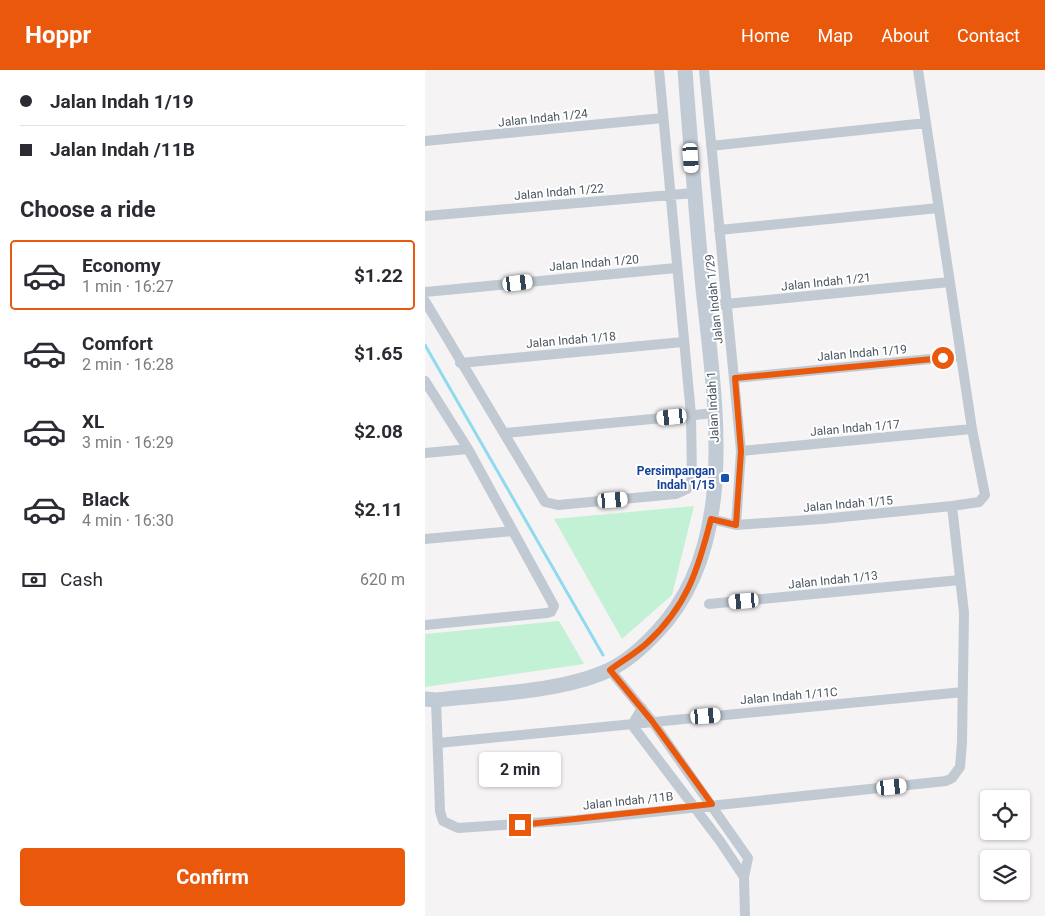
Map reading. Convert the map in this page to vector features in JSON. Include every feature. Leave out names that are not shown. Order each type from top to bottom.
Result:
[{"type":"street","points":[[425,301],[460,363],[505,433],[545,502],[558,504],[676,494],[687,489],[692,479],[691,415],[675,268],[659,70]]},
{"type":"street","name":"Jalan Indah 1","points":[[430,700],[548,686],[579,680],[610,670],[646,644],[684,600],[700,562],[711,519],[715,471],[715,413],[694,193],[685,70]]},
{"type":"street","name":"Jalan Indah 1/29","points":[[704,70],[741,451],[736,525]]},
{"type":"street","points":[[917,70],[972,429]]},
{"type":"street","name":"Jalan Indah 1/24","points":[[425,141],[663,118]]},
{"type":"street","points":[[711,146],[926,123]]},
{"type":"street","name":"Jalan Indah 1/22","points":[[425,216],[694,193]]},
{"type":"street","points":[[719,230],[939,208]]},
{"type":"street","name":"Jalan Indah 1/20","points":[[425,292],[675,268]]},
{"type":"street","name":"Jalan Indah 1/21","points":[[705,306],[950,282]]},
{"type":"street","name":"Jalan Indah 1/18","points":[[460,363],[683,342]]},
{"type":"street","name":"Jalan Indah 1/19","points":[[735,378],[961,356]]},
{"type":"street","points":[[425,381],[468,449],[552,602],[553,610],[547,613],[425,624]]},
{"type":"street","points":[[505,433],[715,413]]},
{"type":"street","name":"Jalan Indah 1/17","points":[[741,451],[972,429]]},
{"type":"street","name":"Jalan Indah 1/15","points":[[711,519],[736,525],[822,519],[979,502],[985,495],[972,429]]},
{"type":"street","points":[[425,453],[468,449]]},
{"type":"street","points":[[952,506],[964,613],[963,692]]},
{"type":"street","points":[[425,539],[513,531]]},
{"type":"street","name":"Jalan Indah 1/13","points":[[709,604],[960,580]]},
{"type":"street","points":[[610,670],[652,721],[712,804],[748,858],[744,877],[745,916]]},
{"type":"street","name":"Jalan Indah 1/11C","points":[[438,743],[632,726],[652,721],[963,692]]},
{"type":"street","name":"Jalan Indah /11B","points":[[438,743],[440,811],[443,821],[458,828],[576,820],[712,804],[827,795],[946,781],[957,774],[962,760],[963,692]]},
{"type":"street","points":[[430,700],[438,743]]},
{"type":"street","points":[[642,708],[632,726],[720,841],[744,877]]},
{"type":"green space","points":[[694,506],[672,595],[622,639],[554,519]]},
{"type":"green space","points":[[559,621],[584,664],[425,687],[425,634]]},
{"type":"waterway","points":[[425,345],[603,655]]},
{"type":"place","name":"Persimpangan Indah 1/15","points":[[725,478]]},
{"type":"route","points":[[520,825],[712,804],[652,721],[610,670],[646,644],[684,600],[700,562],[711,519],[736,525],[741,451],[735,378],[943,358]]}]
